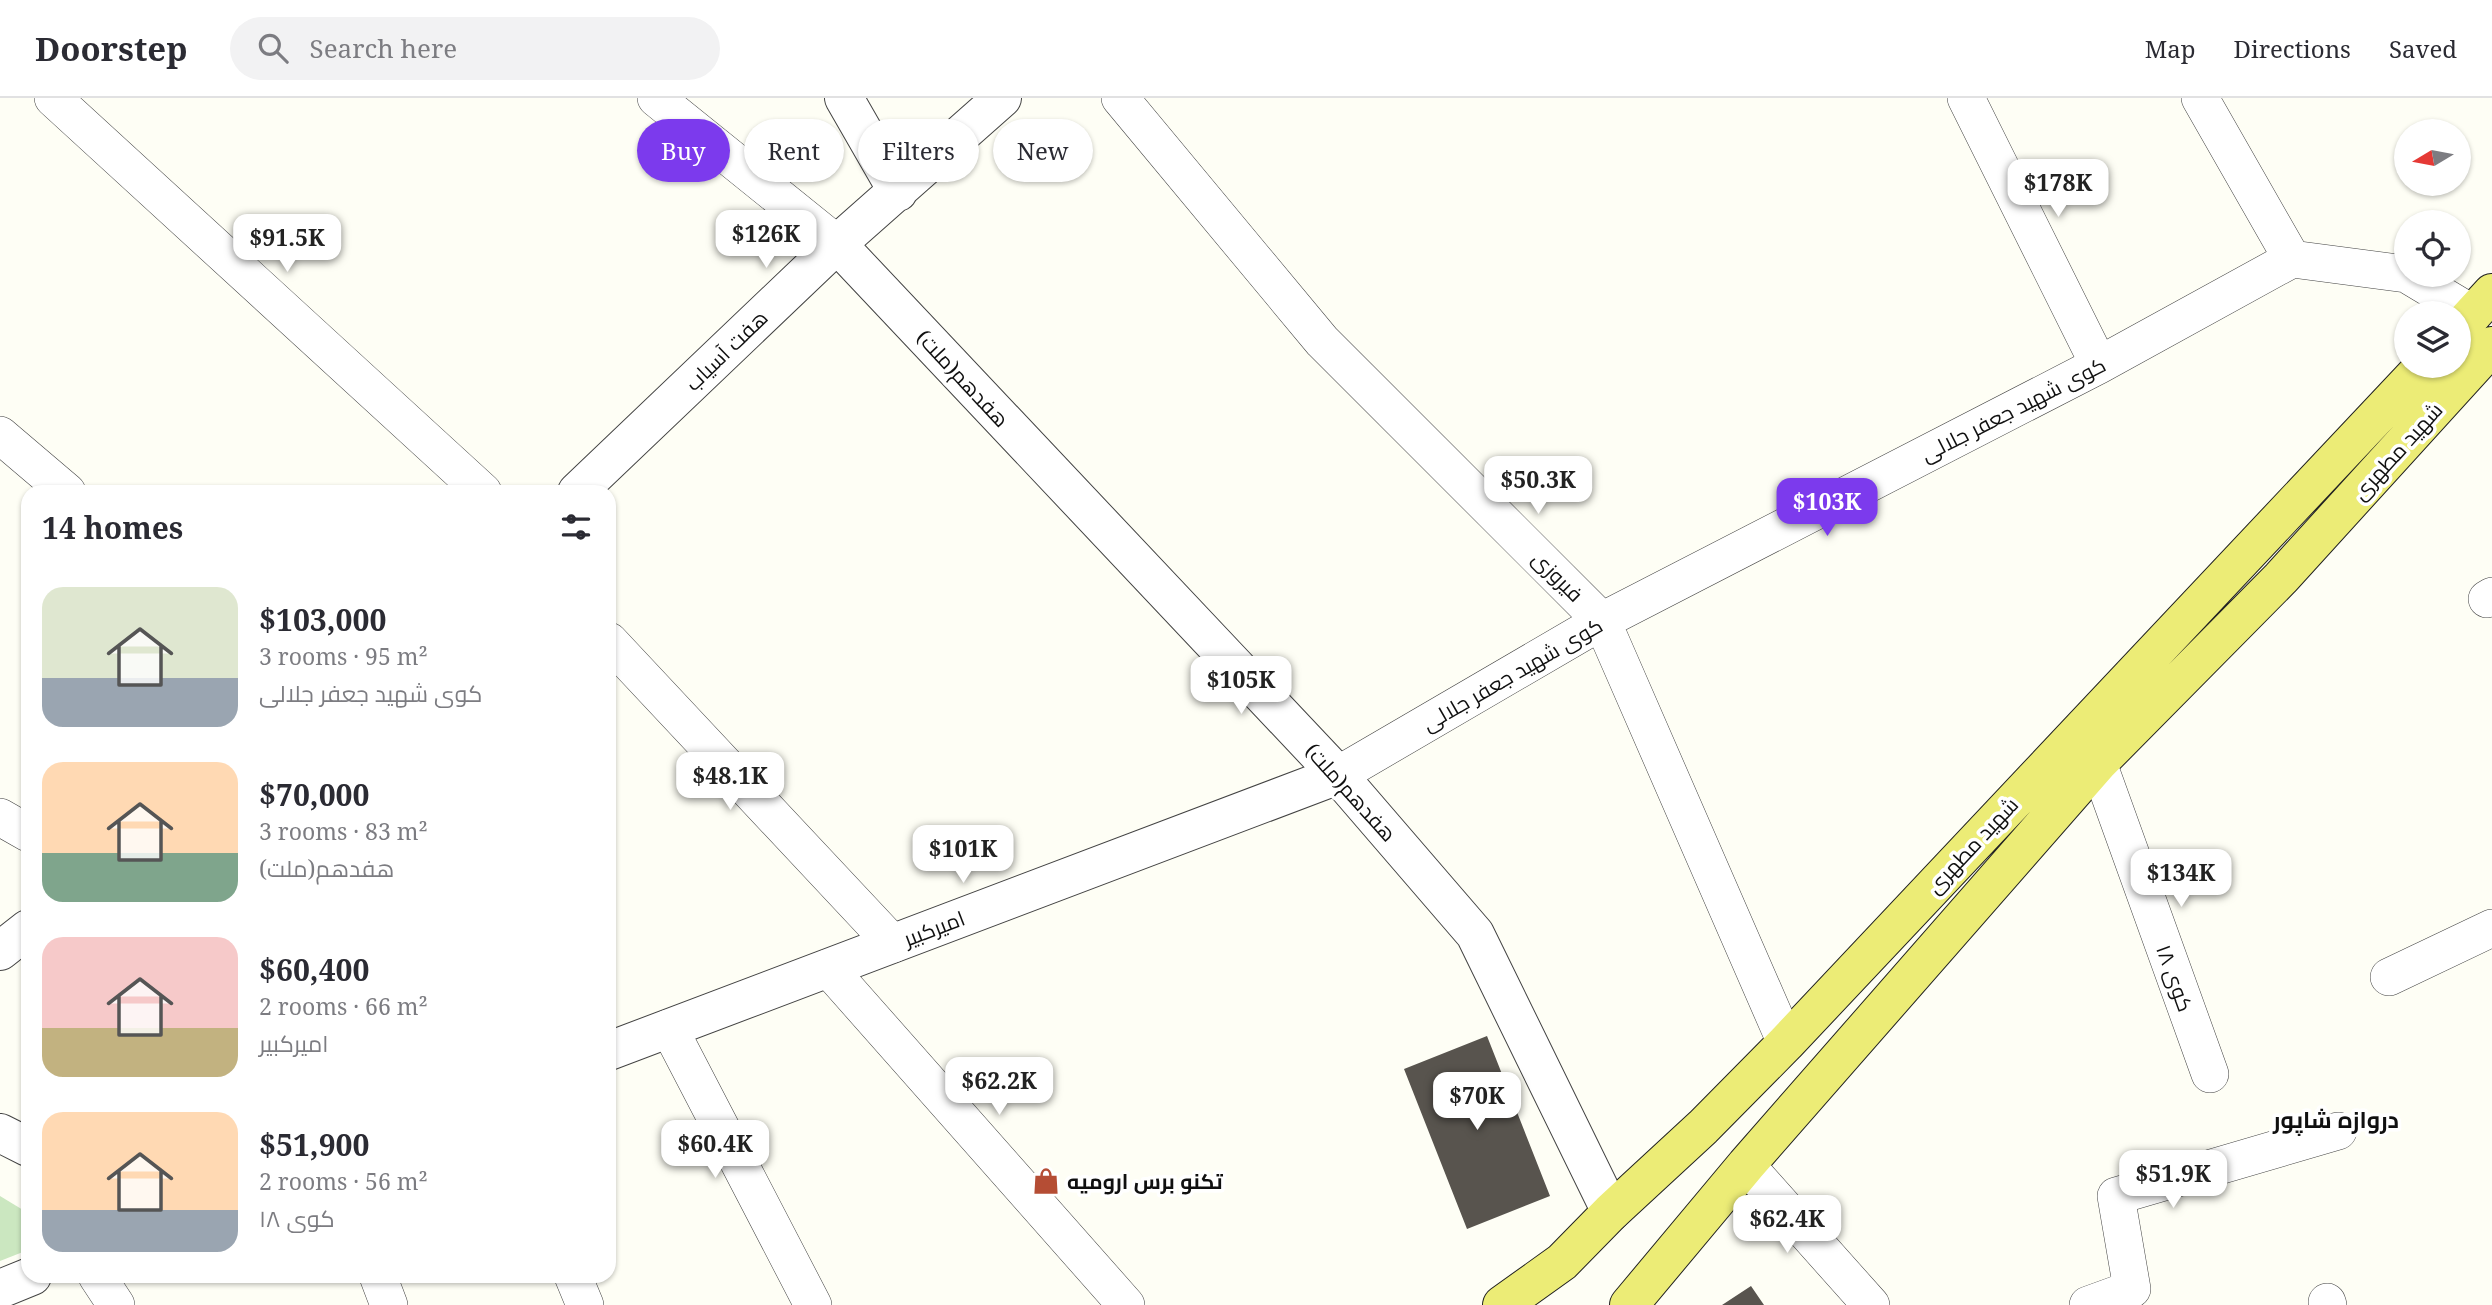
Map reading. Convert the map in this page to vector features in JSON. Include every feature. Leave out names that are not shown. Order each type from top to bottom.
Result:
[{"type":"main road","name":"شهید مطهری","points":[[1629,1305],[1745,1166],[2098,763],[2281,578],[2492,346]]},
{"type":"main road","name":"شهید مطهری","points":[[1502,1305],[1562,1262],[1786,1043],[2413,378]]},
{"type":"street","points":[[53,98],[475,485]]},
{"type":"street","points":[[656,98],[837,244]]},
{"type":"street","points":[[844,98],[898,192]]},
{"type":"street","name":"هفت آسیاب","points":[[584,485],[837,244],[1002,98]]},
{"type":"street","name":"فیروزی","points":[[1120,98],[1322,341],[1602,621],[1786,1043]]},
{"type":"street","points":[[1966,98],[2099,365]]},
{"type":"street","points":[[2200,98],[2292,259],[2394,272]]},
{"type":"street","name":"هفدهم(ملت)","points":[[837,244],[1338,775],[1475,934],[1611,1212]]},
{"type":"street","name":"کوی شهید جعفر جلالی","points":[[1338,775],[1602,621],[2099,365],[2292,259]]},
{"type":"street","points":[[2430,287],[2475,312]]},
{"type":"street","points":[[0,435],[58,485]]},
{"type":"street","points":[[616,648],[893,944]]},
{"type":"street","name":"کوی ۱۸","points":[[2098,763],[2210,1074]]},
{"type":"street","name":"امیرکبیر","points":[[616,1048],[1338,775]]},
{"type":"street","points":[[0,817],[21,829]]},
{"type":"street","points":[[2389,977],[2492,928]]},
{"type":"street","points":[[0,951],[21,934]]},
{"type":"street","points":[[828,968],[1126,1305]]},
{"type":"street","points":[[668,1028],[813,1305]]},
{"type":"street","points":[[2088,1305],[2132,1289],[2116,1196],[2339,1131]]},
{"type":"street","points":[[0,1133],[21,1144]]},
{"type":"street","points":[[1745,1166],[1871,1305]]},
{"type":"street","points":[[0,1289],[21,1280]]},
{"type":"street","points":[[102,1283],[116,1305]]},
{"type":"street","points":[[381,1283],[389,1305]]},
{"type":"street","points":[[576,1283],[585,1305]]},
{"type":"green space","points":[[0,1196],[21,1209],[21,1253],[0,1261]]},
{"type":"building","points":[[1487,1036],[1550,1196],[1467,1229],[1404,1069]]},
{"type":"building","points":[[1751,1286],[1764,1305],[1722,1305]]},
{"type":"place","name":"تکنو برس ارومیه","points":[[1046,1181]]},
{"type":"district","name":"دروازه شاپور","points":[[2336,1119]]}]
